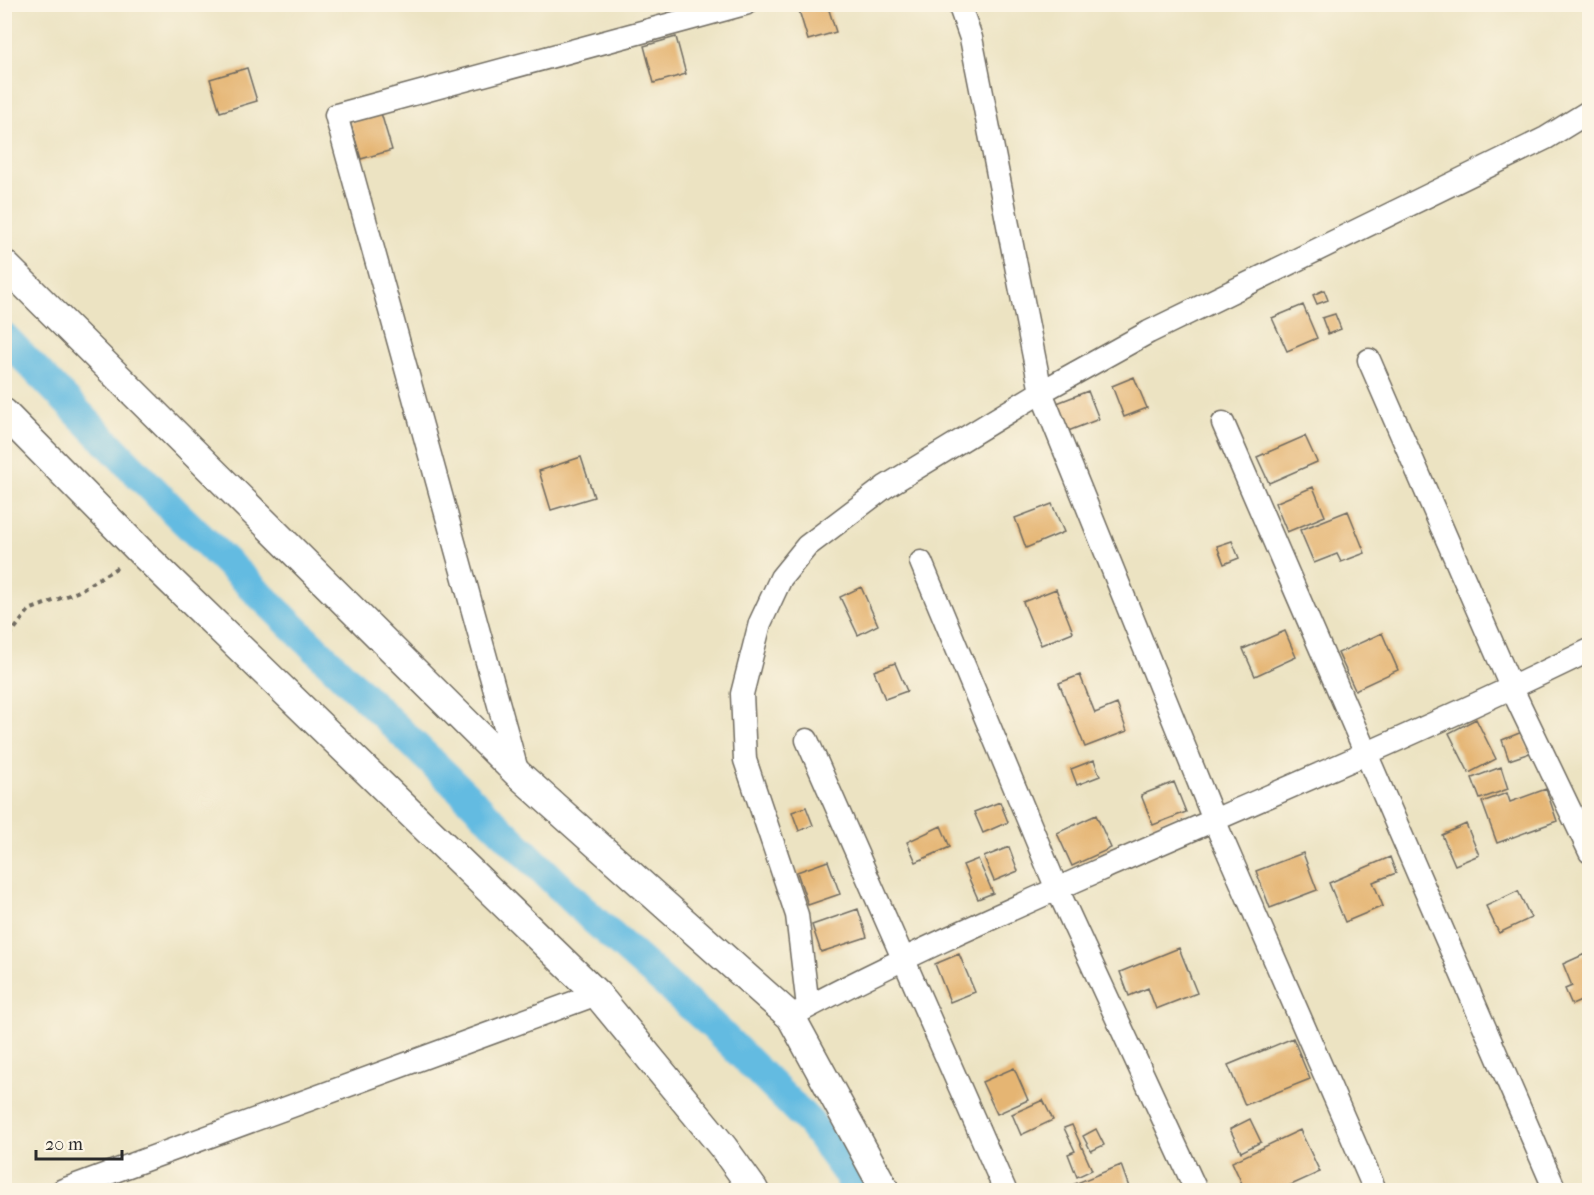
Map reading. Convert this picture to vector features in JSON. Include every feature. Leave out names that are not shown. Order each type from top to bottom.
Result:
[{"type":"street","points":[[518,774],[336,115],[745,4]]},
{"type":"street","points":[[959,4],[971,38],[1041,392],[1214,820],[1375,1191]]},
{"type":"street","points":[[799,1012],[797,915],[745,760],[742,694],[760,623],[781,578],[807,546],[885,487],[1041,392],[1149,332],[1546,138],[1590,111]]},
{"type":"street","points":[[4,264],[518,774],[799,1012],[885,1191]]},
{"type":"street","points":[[1369,360],[1512,689],[1590,852]]},
{"type":"street","points":[[4,413],[141,552],[597,994],[723,1147],[754,1191]]},
{"type":"street","points":[[1224,423],[1555,1191]]},
{"type":"street","points":[[921,562],[1057,889],[1196,1191]]},
{"type":"street","points":[[799,1012],[904,958],[1512,689],[1590,650]]},
{"type":"street","points":[[807,740],[1005,1191]]},
{"type":"street","points":[[63,1191],[597,994]]},
{"type":"path","points":[[4,643],[29,610],[77,592],[141,552]]},
{"type":"building","points":[[797,4],[827,4],[836,32],[808,40]]},
{"type":"building","points":[[676,37],[686,74],[654,83],[644,46]]},
{"type":"building","points":[[247,68],[257,101],[220,112],[210,79]]},
{"type":"building","points":[[381,113],[392,150],[361,159],[350,122]]},
{"type":"building","points":[[1324,290],[1328,300],[1317,304],[1313,295]]},
{"type":"building","points":[[1303,305],[1317,338],[1287,351],[1272,318]]},
{"type":"building","points":[[1335,314],[1341,329],[1328,334],[1322,318]]},
{"type":"building","points":[[1134,377],[1147,408],[1124,417],[1112,386]]},
{"type":"building","points":[[1088,391],[1099,419],[1063,433],[1052,405]]},
{"type":"building","points":[[1305,436],[1317,462],[1269,483],[1257,457]]},
{"type":"building","points":[[581,457],[594,497],[551,510],[539,471]]},
{"type":"building","points":[[1313,487],[1325,516],[1287,532],[1275,503]]},
{"type":"building","points":[[1052,504],[1064,532],[1026,548],[1015,518]]},
{"type":"building","points":[[1348,511],[1365,553],[1341,562],[1337,554],[1314,563],[1300,530]]},
{"type":"building","points":[[1232,541],[1239,558],[1224,564],[1217,546]]},
{"type":"building","points":[[861,587],[878,625],[858,635],[840,597]]},
{"type":"building","points":[[1056,589],[1073,632],[1041,645],[1023,602]]},
{"type":"building","points":[[1285,631],[1296,657],[1255,676],[1243,649]]},
{"type":"building","points":[[1382,633],[1398,670],[1355,690],[1338,653]]},
{"type":"building","points":[[895,663],[907,691],[885,699],[874,671]]},
{"type":"building","points":[[1080,675],[1095,713],[1117,704],[1127,731],[1085,747],[1059,683]]},
{"type":"building","points":[[1476,719],[1496,759],[1469,773],[1449,733]]},
{"type":"building","points":[[1522,732],[1530,753],[1509,760],[1502,740]]},
{"type":"building","points":[[1094,760],[1100,776],[1077,785],[1071,769]]},
{"type":"building","points":[[1501,767],[1508,789],[1480,799],[1472,778]]},
{"type":"building","points":[[1174,782],[1186,812],[1153,825],[1141,795]]},
{"type":"building","points":[[1546,789],[1557,821],[1497,843],[1482,802],[1507,793],[1510,802]]},
{"type":"building","points":[[1000,802],[1008,822],[983,833],[974,812]]},
{"type":"building","points":[[806,807],[813,825],[799,831],[792,812]]},
{"type":"building","points":[[1096,815],[1111,848],[1072,866],[1057,833]]},
{"type":"building","points":[[1466,824],[1479,855],[1455,865],[1442,835]]},
{"type":"building","points":[[941,826],[950,847],[916,862],[907,842]]},
{"type":"building","points":[[1009,847],[1018,871],[994,881],[984,857]]},
{"type":"building","points":[[1303,853],[1317,890],[1270,908],[1256,871]]},
{"type":"building","points":[[1390,857],[1396,873],[1373,882],[1383,906],[1345,922],[1329,883]]},
{"type":"building","points":[[978,859],[993,893],[978,899],[963,865]]},
{"type":"building","points":[[828,861],[840,894],[808,905],[797,872]]},
{"type":"building","points":[[1518,891],[1531,918],[1499,933],[1486,906]]},
{"type":"building","points":[[858,909],[867,937],[821,952],[812,925]]},
{"type":"building","points":[[1179,948],[1197,993],[1156,1009],[1148,988],[1129,996],[1120,972]]},
{"type":"building","points":[[959,954],[975,992],[950,1002],[935,964]]},
{"type":"building","points":[[1585,954],[1590,965],[1590,997],[1572,1005],[1565,989],[1572,986],[1563,964]]},
{"type":"building","points":[[1293,1038],[1310,1079],[1245,1105],[1228,1065]]},
{"type":"building","points":[[1014,1068],[1028,1100],[997,1114],[982,1082]]},
{"type":"building","points":[[1043,1100],[1053,1120],[1021,1135],[1012,1114]]},
{"type":"building","points":[[1250,1119],[1261,1142],[1241,1152],[1230,1129]]},
{"type":"building","points":[[1072,1125],[1092,1170],[1077,1177],[1068,1154],[1075,1151],[1064,1128]]},
{"type":"building","points":[[1096,1129],[1104,1145],[1091,1151],[1083,1136]]},
{"type":"building","points":[[1300,1130],[1320,1172],[1280,1190],[1245,1190],[1232,1162]]},
{"type":"building","points":[[1121,1165],[1130,1190],[1075,1190],[1072,1185]]},
{"type":"waterway","points":[[4,337],[177,514],[594,920],[712,1025],[812,1125],[849,1176],[854,1190]]}]
